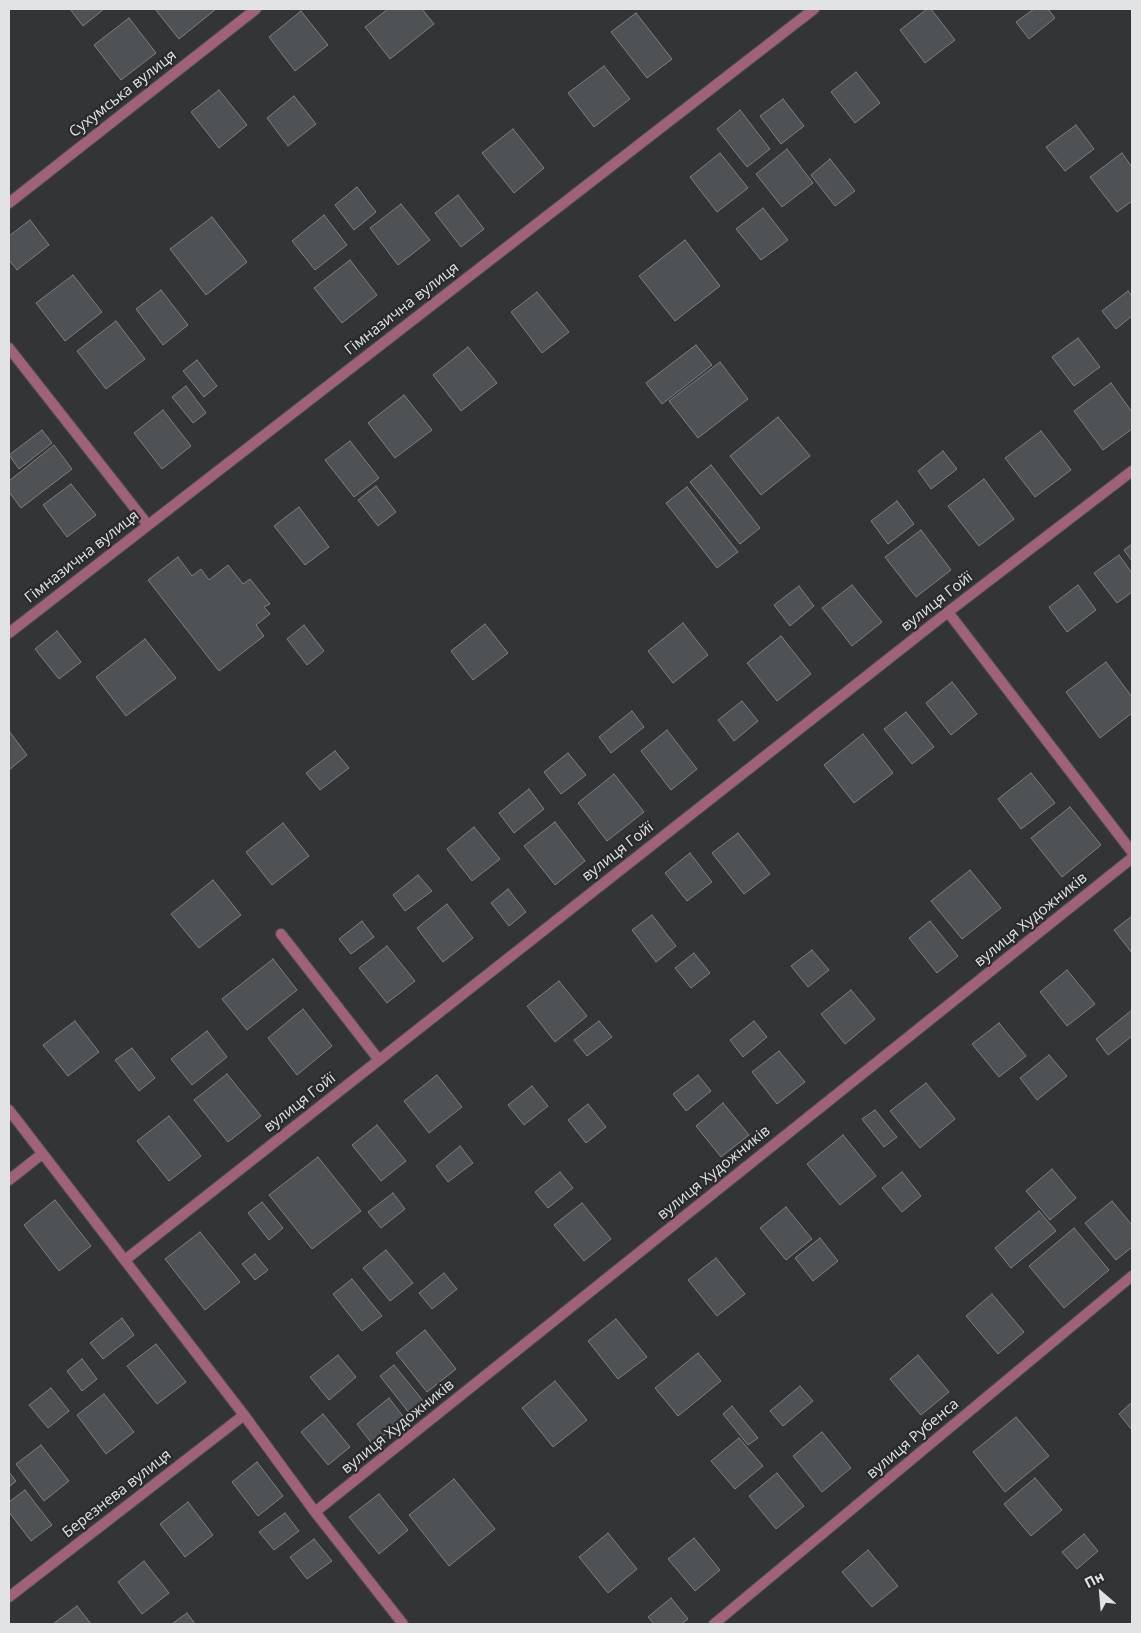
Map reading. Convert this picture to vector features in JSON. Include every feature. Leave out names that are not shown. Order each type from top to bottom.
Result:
[{"type":"street","name":"Сухумська вулиця","points":[[9,203],[256,9]]},
{"type":"street","name":"Гімназична вулиця","points":[[9,633],[814,9]]},
{"type":"street","points":[[9,348],[148,525]]},
{"type":"street","name":"вулиця Гойї","points":[[126,1260],[948,612],[1132,471]]},
{"type":"street","points":[[948,612],[1132,852]]},
{"type":"street","name":"вулиця Художників","points":[[316,1512],[1132,858]]},
{"type":"street","points":[[281,934],[379,1060]]},
{"type":"street","points":[[9,1110],[126,1260],[403,1624]]},
{"type":"street","points":[[9,1180],[42,1154]]},
{"type":"street","name":"вулиця Рубенса","points":[[714,1624],[1132,1276]]},
{"type":"street","name":"Березнева вулиця","points":[[9,1597],[244,1414]]},
{"type":"building","points":[[70,9],[104,9],[83,26]]},
{"type":"building","points":[[155,9],[216,9],[179,39]]},
{"type":"building","points":[[388,9],[422,9],[434,24],[390,59],[365,27]]},
{"type":"building","points":[[927,9],[931,9],[955,40],[925,63],[900,30]]},
{"type":"building","points":[[1034,9],[1048,9],[1055,18],[1029,39],[1016,22]]},
{"type":"building","points":[[301,11],[328,45],[295,71],[269,37]]},
{"type":"building","points":[[636,13],[672,59],[647,78],[611,32]]},
{"type":"building","points":[[129,18],[156,53],[121,80],[94,45]]},
{"type":"building","points":[[604,66],[630,99],[594,127],[568,93]]},
{"type":"building","points":[[856,72],[880,103],[855,123],[831,92]]},
{"type":"building","points":[[219,90],[247,125],[219,148],[191,112]]},
{"type":"building","points":[[294,96],[316,124],[288,146],[267,118]]},
{"type":"building","points":[[783,99],[804,126],[781,144],[760,116]]},
{"type":"building","points":[[740,110],[770,149],[747,167],[717,129]]},
{"type":"building","points":[[1076,125],[1094,149],[1065,171],[1046,147]]},
{"type":"building","points":[[513,129],[544,168],[514,193],[482,153]]},
{"type":"building","points":[[787,149],[813,183],[782,207],[756,174]]},
{"type":"building","points":[[720,153],[748,188],[717,212],[690,177]]},
{"type":"building","points":[[1122,153],[1132,167],[1132,201],[1117,212],[1090,177]]},
{"type":"building","points":[[830,159],[855,191],[835,206],[811,175]]},
{"type":"building","points":[[357,187],[376,212],[354,230],[335,205]]},
{"type":"building","points":[[458,195],[484,229],[461,247],[435,213]]},
{"type":"building","points":[[401,204],[430,240],[398,265],[370,228]]},
{"type":"building","points":[[763,208],[788,240],[761,260],[736,229]]},
{"type":"building","points":[[324,215],[347,245],[315,270],[292,241]]},
{"type":"building","points":[[212,217],[247,262],[206,295],[170,249]]},
{"type":"building","points":[[30,220],[49,245],[17,270],[9,260],[9,236]]},
{"type":"building","points":[[685,240],[720,286],[675,321],[639,276]]},
{"type":"building","points":[[350,260],[377,295],[342,323],[314,288]]},
{"type":"building","points":[[73,275],[102,312],[65,341],[36,303]]},
{"type":"building","points":[[161,290],[188,325],[163,345],[136,309]]},
{"type":"building","points":[[1128,291],[1132,296],[1132,316],[1116,329],[1102,311]]},
{"type":"building","points":[[537,292],[569,332],[542,353],[511,312]]},
{"type":"building","points":[[116,321],[145,359],[106,389],[77,351]]},
{"type":"building","points":[[1078,338],[1100,367],[1074,386],[1052,357]]},
{"type":"building","points":[[696,345],[712,365],[662,404],[646,383]]},
{"type":"building","points":[[468,347],[497,383],[461,411],[433,375]]},
{"type":"building","points":[[197,360],[217,386],[204,397],[183,371]]},
{"type":"building","points":[[720,362],[748,399],[698,438],[669,401]]},
{"type":"building","points":[[1111,383],[1132,412],[1132,429],[1103,450],[1074,411]]},
{"type":"building","points":[[186,386],[206,413],[193,423],[172,397]]},
{"type":"building","points":[[404,395],[432,430],[395,458],[368,423]]},
{"type":"building","points":[[163,410],[191,446],[162,469],[134,433]]},
{"type":"building","points":[[778,417],[810,456],[761,495],[730,456]]},
{"type":"building","points":[[42,430],[52,443],[19,469],[9,455]]},
{"type":"building","points":[[1041,431],[1071,470],[1035,497],[1005,458]]},
{"type":"building","points":[[350,441],[379,478],[354,497],[325,460]]},
{"type":"building","points":[[54,445],[72,469],[21,508],[9,492],[9,481]]},
{"type":"building","points":[[943,451],[957,469],[931,489],[918,471]]},
{"type":"building","points":[[711,465],[760,528],[740,544],[690,482]]},
{"type":"building","points":[[984,479],[1014,519],[979,546],[948,506]]},
{"type":"building","points":[[71,484],[96,515],[67,537],[43,505]]},
{"type":"building","points":[[376,486],[396,512],[378,526],[358,500]]},
{"type":"building","points":[[687,487],[738,552],[717,568],[666,503]]},
{"type":"building","points":[[897,501],[914,524],[888,544],[871,521]]},
{"type":"building","points":[[299,507],[329,547],[305,565],[274,526]]},
{"type":"building","points":[[921,530],[951,570],[916,597],[885,557]]},
{"type":"building","points":[[1132,544],[1132,561],[1124,550]]},
{"type":"building","points":[[1119,555],[1132,573],[1132,592],[1117,603],[1094,573]]},
{"type":"building","points":[[178,557],[192,576],[201,569],[209,580],[228,565],[243,584],[250,579],[270,604],[264,607],[270,614],[256,625],[264,636],[219,671],[148,580]]},
{"type":"building","points":[[852,585],[882,622],[852,646],[822,608]]},
{"type":"building","points":[[1078,585],[1096,610],[1067,632],[1049,607]]},
{"type":"building","points":[[799,586],[814,606],[790,626],[774,605]]},
{"type":"building","points":[[683,623],[708,655],[673,683],[648,651]]},
{"type":"building","points":[[485,624],[508,653],[473,680],[451,651]]},
{"type":"building","points":[[304,625],[324,651],[307,665],[287,639]]},
{"type":"building","points":[[57,631],[81,662],[59,679],[35,649]]},
{"type":"building","points":[[781,636],[811,674],[777,701],[747,663]]},
{"type":"building","points":[[145,639],[176,678],[126,716],[96,677]]},
{"type":"building","points":[[1106,662],[1132,697],[1132,713],[1100,738],[1066,692]]},
{"type":"building","points":[[952,682],[977,714],[951,735],[926,703]]},
{"type":"building","points":[[742,701],[758,721],[734,741],[718,720]]},
{"type":"building","points":[[632,711],[644,727],[611,753],[599,737]]},
{"type":"building","points":[[906,712],[934,747],[912,764],[884,729]]},
{"type":"building","points":[[667,730],[697,769],[671,790],[641,751]]},
{"type":"building","points":[[9,731],[27,755],[9,770]]},
{"type":"building","points":[[863,734],[893,773],[854,803],[824,765]]},
{"type":"building","points":[[335,751],[349,768],[320,790],[306,773]]},
{"type":"building","points":[[568,753],[586,775],[561,794],[544,772]]},
{"type":"building","points":[[1031,773],[1055,803],[1021,829],[998,799]]},
{"type":"building","points":[[614,774],[644,812],[607,841],[578,803]]},
{"type":"building","points":[[529,789],[544,809],[514,833],[499,813]]},
{"type":"building","points":[[1070,807],[1101,845],[1062,877],[1031,838]]},
{"type":"building","points":[[555,822],[585,861],[555,885],[524,846]]},
{"type":"building","points":[[283,823],[309,856],[272,885],[246,852]]},
{"type":"building","points":[[474,827],[500,859],[472,881],[447,849]]},
{"type":"building","points":[[738,833],[770,874],[744,894],[712,853]]},
{"type":"building","points":[[690,853],[712,882],[687,901],[665,873]]},
{"type":"building","points":[[970,870],[1001,908],[962,939],[931,901]]},
{"type":"building","points":[[418,875],[432,891],[405,911],[393,895]]},
{"type":"building","points":[[213,880],[241,915],[199,948],[171,914]]},
{"type":"building","points":[[508,889],[526,912],[509,926],[491,903]]},
{"type":"building","points":[[447,904],[473,938],[443,962],[417,928]]},
{"type":"building","points":[[652,915],[676,946],[656,962],[632,930]]},
{"type":"building","points":[[1132,916],[1132,953],[1114,930]]},
{"type":"building","points":[[362,921],[374,937],[351,954],[339,939]]},
{"type":"building","points":[[930,921],[958,956],[937,973],[909,938]]},
{"type":"building","points":[[387,946],[415,981],[387,1003],[359,968]]},
{"type":"building","points":[[812,950],[829,970],[808,987],[791,966]]},
{"type":"building","points":[[694,953],[710,973],[691,988],[675,968]]},
{"type":"building","points":[[273,959],[297,990],[247,1030],[222,999]]},
{"type":"building","points":[[1067,970],[1095,1004],[1067,1026],[1040,992]]},
{"type":"building","points":[[559,981],[587,1016],[555,1042],[527,1006]]},
{"type":"building","points":[[851,990],[875,1019],[845,1044],[821,1014]]},
{"type":"building","points":[[303,1009],[332,1046],[297,1075],[268,1038]]},
{"type":"building","points":[[1132,1010],[1132,1036],[1108,1055],[1096,1039]]},
{"type":"building","points":[[75,1021],[99,1052],[68,1076],[43,1045]]},
{"type":"building","points":[[599,1021],[612,1037],[587,1056],[574,1040]]},
{"type":"building","points":[[754,1021],[767,1037],[743,1057],[730,1040]]},
{"type":"building","points":[[999,1023],[1026,1056],[999,1077],[972,1044]]},
{"type":"building","points":[[207,1031],[227,1057],[192,1085],[171,1059]]},
{"type":"building","points":[[132,1048],[155,1078],[139,1091],[115,1060]]},
{"type":"building","points":[[779,1051],[805,1082],[777,1104],[752,1072]]},
{"type":"building","points":[[1049,1055],[1067,1076],[1037,1100],[1020,1078]]},
{"type":"building","points":[[227,1074],[261,1116],[228,1142],[194,1100]]},
{"type":"building","points":[[437,1075],[462,1107],[429,1133],[404,1101]]},
{"type":"building","points":[[698,1075],[711,1091],[686,1111],[673,1094]]},
{"type":"building","points":[[926,1083],[955,1119],[920,1148],[890,1111]]},
{"type":"building","points":[[532,1086],[548,1106],[524,1125],[508,1105]]},
{"type":"building","points":[[723,1103],[749,1135],[721,1157],[696,1126]]},
{"type":"building","points":[[588,1104],[606,1127],[586,1143],[568,1120]]},
{"type":"building","points":[[875,1110],[897,1137],[884,1147],[862,1119]]},
{"type":"building","points":[[169,1116],[201,1156],[169,1181],[137,1141]]},
{"type":"building","points":[[377,1125],[406,1161],[381,1181],[352,1145]]},
{"type":"building","points":[[843,1135],[876,1176],[840,1205],[807,1164]]},
{"type":"building","points":[[460,1146],[473,1163],[448,1182],[436,1166]]},
{"type":"building","points":[[318,1157],[361,1211],[312,1249],[269,1195]]},
{"type":"building","points":[[1052,1169],[1076,1198],[1050,1220],[1026,1191]]},
{"type":"building","points":[[560,1172],[573,1188],[548,1208],[535,1192]]},
{"type":"building","points":[[902,1172],[921,1196],[902,1212],[882,1188]]},
{"type":"building","points":[[393,1193],[405,1209],[381,1228],[368,1212]]},
{"type":"building","points":[[55,1200],[91,1246],[59,1271],[24,1225]]},
{"type":"building","points":[[1112,1201],[1132,1225],[1132,1247],[1116,1260],[1085,1223]]},
{"type":"building","points":[[262,1202],[283,1228],[269,1240],[248,1213]]},
{"type":"building","points":[[582,1203],[611,1239],[584,1261],[554,1225]]},
{"type":"building","points":[[786,1207],[812,1239],[786,1260],[760,1228]]},
{"type":"building","points":[[1039,1211],[1056,1231],[1011,1268],[995,1248]]},
{"type":"building","points":[[1074,1228],[1109,1270],[1064,1308],[1029,1266]]},
{"type":"building","points":[[200,1232],[240,1282],[205,1310],[165,1259]]},
{"type":"building","points":[[820,1238],[838,1261],[813,1281],[795,1258]]},
{"type":"building","points":[[386,1250],[413,1283],[390,1301],[363,1268]]},
{"type":"building","points":[[255,1254],[268,1270],[255,1280],[242,1264]]},
{"type":"building","points":[[716,1258],[745,1294],[717,1316],[688,1280]]},
{"type":"building","points":[[444,1273],[457,1289],[432,1309],[419,1293]]},
{"type":"building","points":[[352,1279],[382,1316],[362,1331],[333,1294]]},
{"type":"building","points":[[992,1294],[1024,1332],[998,1354],[966,1316]]},
{"type":"building","points":[[122,1318],[134,1335],[103,1359],[90,1343]]},
{"type":"building","points":[[616,1319],[647,1357],[618,1379],[588,1341]]},
{"type":"building","points":[[425,1330],[456,1369],[427,1392],[396,1353]]},
{"type":"building","points":[[156,1344],[186,1382],[157,1404],[127,1366]]},
{"type":"building","points":[[698,1353],[721,1381],[678,1416],[655,1388]]},
{"type":"building","points":[[338,1355],[356,1377],[329,1400],[310,1377]]},
{"type":"building","points":[[918,1355],[949,1392],[921,1415],[890,1379]]},
{"type":"building","points":[[82,1359],[97,1379],[82,1391],[67,1371]]},
{"type":"building","points":[[394,1365],[424,1402],[410,1414],[380,1376]]},
{"type":"building","points":[[555,1381],[587,1420],[553,1447],[522,1408]]},
{"type":"building","points":[[800,1386],[813,1401],[783,1426],[770,1411]]},
{"type":"building","points":[[51,1388],[69,1411],[48,1428],[29,1405]]},
{"type":"building","points":[[104,1394],[134,1432],[106,1454],[77,1415]]},
{"type":"building","points":[[389,1398],[405,1419],[372,1444],[357,1424]]},
{"type":"building","points":[[1132,1402],[1132,1430],[1119,1414]]},
{"type":"building","points":[[732,1406],[758,1438],[748,1445],[723,1414]]},
{"type":"building","points":[[323,1414],[350,1447],[328,1465],[301,1432]]},
{"type":"building","points":[[1016,1417],[1049,1456],[1005,1492],[973,1452]]},
{"type":"building","points":[[822,1432],[851,1468],[822,1492],[793,1456]]},
{"type":"building","points":[[739,1438],[763,1466],[735,1489],[711,1461]]},
{"type":"building","points":[[41,1445],[69,1481],[44,1501],[16,1464]]},
{"type":"building","points":[[257,1462],[283,1496],[258,1516],[232,1482]]},
{"type":"building","points":[[9,1472],[16,1481],[9,1487]]},
{"type":"building","points":[[777,1473],[804,1506],[776,1529],[749,1496]]},
{"type":"building","points":[[1035,1478],[1062,1510],[1031,1536],[1004,1504]]},
{"type":"building","points":[[454,1479],[495,1529],[449,1566],[409,1515]]},
{"type":"building","points":[[25,1490],[52,1525],[31,1541],[9,1512],[9,1502]]},
{"type":"building","points":[[379,1494],[408,1530],[379,1554],[349,1517]]},
{"type":"building","points":[[188,1502],[213,1535],[185,1557],[160,1524]]},
{"type":"building","points":[[285,1513],[299,1531],[274,1550],[259,1532]]},
{"type":"building","points":[[608,1533],[637,1569],[608,1593],[579,1557]]},
{"type":"building","points":[[1084,1534],[1098,1551],[1077,1569],[1062,1552]]},
{"type":"building","points":[[694,1538],[720,1570],[695,1591],[668,1559]]},
{"type":"building","points":[[314,1539],[332,1561],[307,1579],[290,1557]]},
{"type":"building","points":[[868,1550],[898,1586],[872,1607],[842,1572]]},
{"type":"building","points":[[144,1561],[169,1593],[142,1614],[118,1582]]},
{"type":"building","points":[[671,1598],[688,1619],[681,1624],[654,1624],[648,1617]]},
{"type":"building","points":[[77,1606],[91,1624],[53,1624]]},
{"type":"building","points":[[187,1613],[195,1624],[172,1624]]}]
